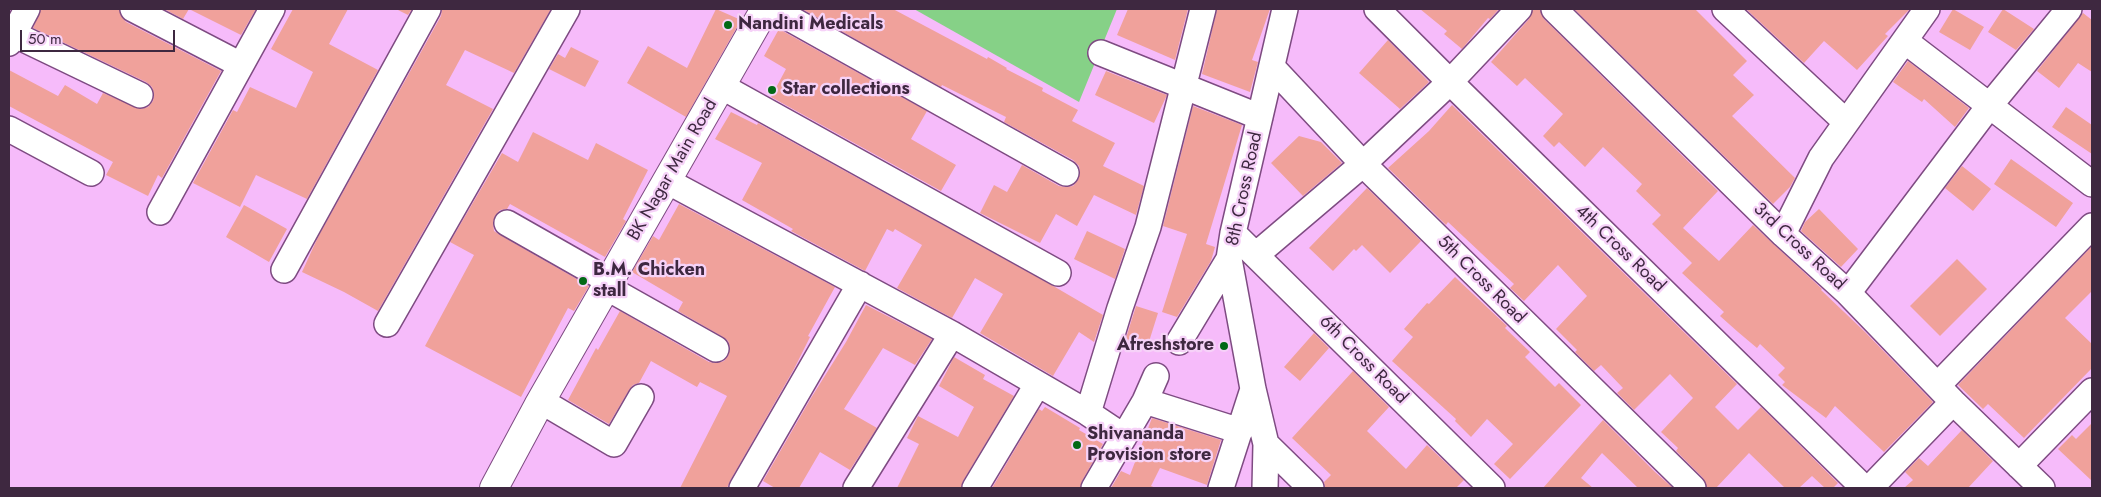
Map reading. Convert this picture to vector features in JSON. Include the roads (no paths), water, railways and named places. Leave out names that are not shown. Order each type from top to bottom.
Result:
[{"type":"street","points":[[27,9],[10,37],[140,96]]},
{"type":"street","points":[[133,9],[241,65]]},
{"type":"street","points":[[160,212],[272,9]]},
{"type":"street","points":[[284,270],[428,9]]},
{"type":"street","points":[[387,324],[567,9]]},
{"type":"street","name":"BK Nagar Main Road","points":[[494,488],[541,401],[765,9]]},
{"type":"street","points":[[773,9],[1066,173]]},
{"type":"street","points":[[1088,413],[1120,308],[1148,227],[1203,9]]},
{"type":"street","name":"8th Cross Road","points":[[1265,488],[1266,444],[1253,389],[1230,259],[1234,233],[1285,9]]},
{"type":"street","name":"4th Cross Road","points":[[1377,9],[1864,488]]},
{"type":"street","points":[[1257,254],[1363,164],[1450,82],[1519,9]]},
{"type":"street","name":"3rd Cross Road","points":[[1554,9],[1783,234],[1848,292],[1946,394],[2042,488]]},
{"type":"street","points":[[1725,9],[1846,122]]},
{"type":"street","points":[[1783,234],[1821,158],[1927,9]]},
{"type":"street","points":[[1848,292],[1990,105],[2068,9]]},
{"type":"street","points":[[1904,41],[2092,184]]},
{"type":"street","points":[[1101,53],[1260,117]]},
{"type":"street","name":"5th Cross Road","points":[[1272,68],[1363,164],[1693,488]]},
{"type":"street","points":[[721,86],[1058,273]]},
{"type":"street","points":[[9,129],[91,173]]},
{"type":"street","points":[[667,181],[952,334],[1088,413],[1124,437]]},
{"type":"street","points":[[506,223],[716,349]]},
{"type":"street","points":[[1870,488],[1946,394],[2092,226]]},
{"type":"street","name":"6th Cross Road","points":[[1234,233],[1492,488]]},
{"type":"street","points":[[1179,342],[1230,259]]},
{"type":"street","points":[[742,488],[860,284]]},
{"type":"street","points":[[856,488],[952,334]]},
{"type":"street","points":[[1094,488],[1145,401],[1156,376]]},
{"type":"street","points":[[975,488],[1037,385]]},
{"type":"street","points":[[1221,488],[1253,389]]},
{"type":"street","points":[[2019,466],[2092,391]]},
{"type":"street","points":[[541,401],[614,444],[641,397]]},
{"type":"street","points":[[1145,401],[1240,430]]},
{"type":"street","points":[[1266,444],[1311,488]]},
{"type":"place","name":"Nandini Medicals","points":[[728,25]]},
{"type":"place","name":"Star collections","points":[[772,90]]},
{"type":"place","name":"B.M. Chicken stall","points":[[583,281]]},
{"type":"place","name":"Afreshstore","points":[[1224,346]]},
{"type":"place","name":"Shivananda Provision store","points":[[1077,445]]}]
